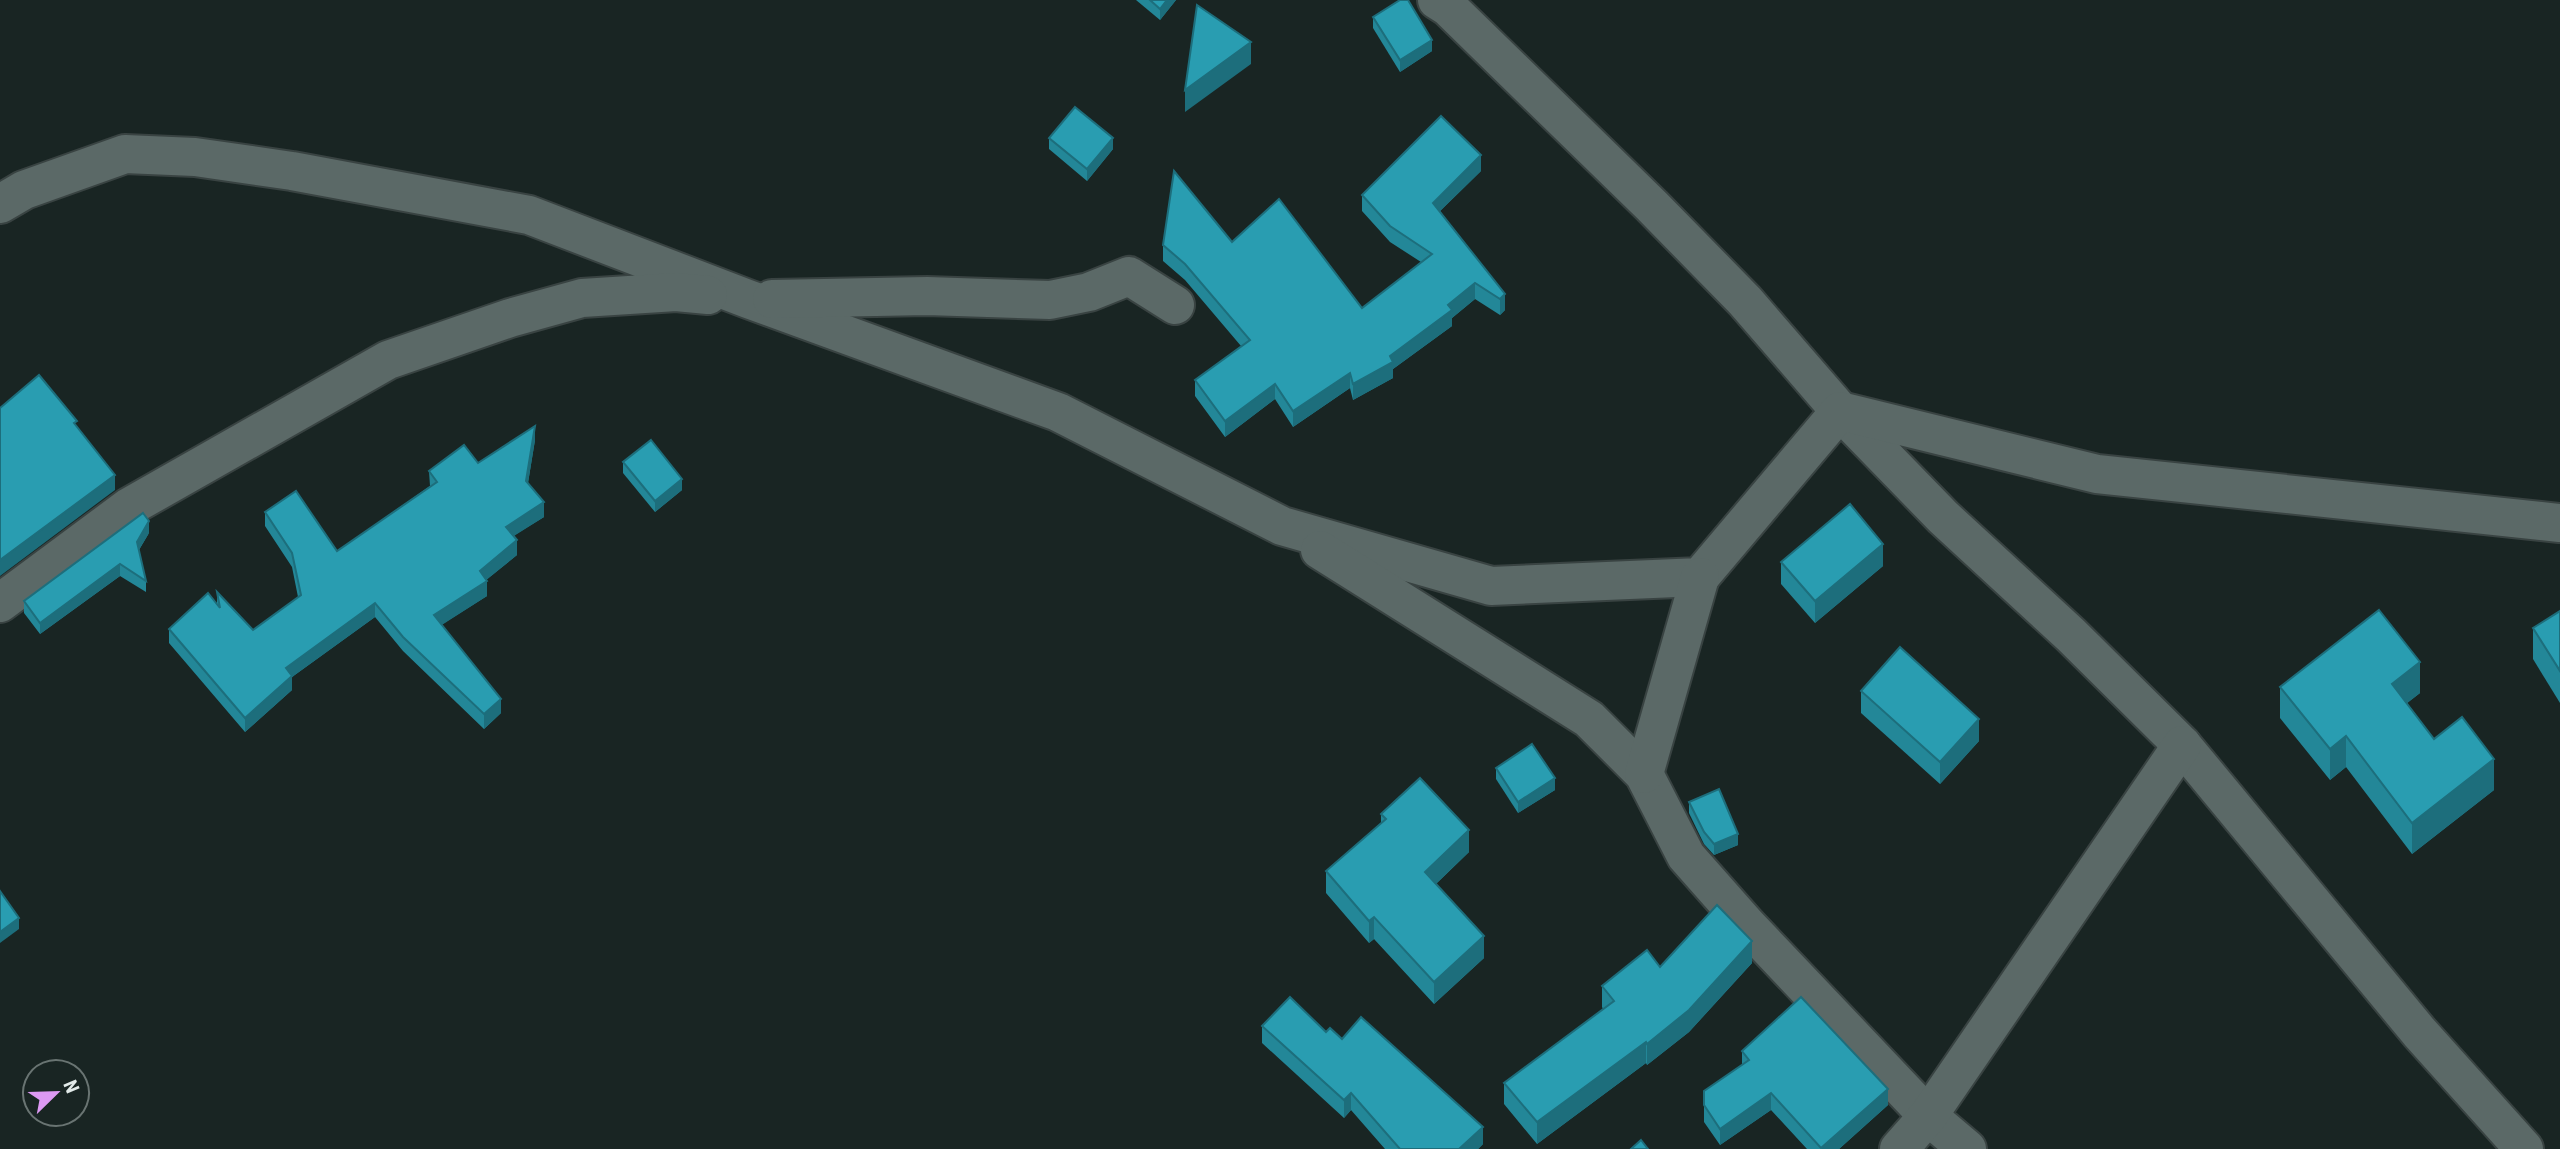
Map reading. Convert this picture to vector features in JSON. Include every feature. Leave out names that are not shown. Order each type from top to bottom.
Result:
[{"type":"street","points":[[1437,0],[1448,7],[1652,206],[1745,301],[1840,411],[1942,517],[2071,635],[2182,745],[2419,1032],[2524,1149]]},
{"type":"street","points":[[0,204],[24,190],[125,154],[195,157],[292,171],[529,215],[748,299],[1058,412],[1282,526],[1589,719],[1644,774],[1686,856],[1746,924],[1928,1116],[1967,1149]]},
{"type":"street","points":[[0,603],[129,507],[388,360],[510,318],[582,298],[676,292],[748,299],[927,296],[1051,300],[1089,292],[1129,276],[1175,305]]},
{"type":"street","points":[[1840,411],[2097,474],[2560,523]]},
{"type":"street","points":[[1644,774],[1700,577],[1840,411]]},
{"type":"street","points":[[1282,526],[1491,586],[1700,577]]},
{"type":"street","points":[[1899,1149],[1928,1116],[2182,745]]},
{"type":"building","points":[[1150,0],[1167,0],[1160,9]]},
{"type":"building","points":[[1400,0],[1408,0],[1432,40],[1400,60],[1373,17]]},
{"type":"building","points":[[1197,5],[1251,42],[1185,90]]},
{"type":"building","points":[[1075,107],[1113,138],[1087,169],[1049,138]]},
{"type":"building","points":[[1441,116],[1481,155],[1433,203],[1505,294],[1500,299],[1475,283],[1448,305],[1452,310],[1390,356],[1393,362],[1353,384],[1350,373],[1293,411],[1275,384],[1225,421],[1195,380],[1250,340],[1185,264],[1163,245],[1174,171],[1232,242],[1279,199],[1362,308],[1432,254],[1390,226],[1362,195]]},
{"type":"building","points":[[39,375],[77,421],[74,423],[115,475],[0,560],[0,408]]},
{"type":"building","points":[[535,426],[526,481],[544,502],[506,527],[517,540],[480,571],[487,581],[434,615],[501,699],[484,714],[403,637],[375,603],[286,668],[292,676],[245,718],[169,629],[208,593],[220,608],[217,592],[253,630],[301,595],[292,553],[265,512],[296,491],[337,551],[437,482],[429,471],[464,445],[478,463]]},
{"type":"building","points":[[651,440],[682,479],[655,501],[623,462]]},
{"type":"building","points":[[1850,504],[1883,544],[1815,601],[1781,562]]},
{"type":"building","points":[[143,513],[149,521],[137,542],[146,581],[120,564],[40,623],[24,601]]},
{"type":"building","points":[[2379,610],[2420,662],[2392,684],[2434,739],[2462,717],[2494,759],[2412,823],[2346,736],[2330,749],[2280,687]]},
{"type":"building","points":[[2560,611],[2560,671],[2533,628]]},
{"type":"building","points":[[1900,647],[1979,719],[1940,762],[1861,691]]},
{"type":"building","points":[[1532,744],[1555,778],[1518,802],[1496,768]]},
{"type":"building","points":[[1420,778],[1469,830],[1425,872],[1484,936],[1434,982],[1374,917],[1369,921],[1326,871],[1386,819],[1381,814]]},
{"type":"building","points":[[1719,789],[1738,834],[1714,844],[1704,832],[1689,802]]},
{"type":"building","points":[[0,891],[19,918],[0,932]]},
{"type":"building","points":[[1717,905],[1752,941],[1689,1010],[1647,1044],[1646,1042],[1537,1122],[1504,1083],[1614,1001],[1602,986],[1647,950],[1660,967]]},
{"type":"building","points":[[1290,997],[1326,1032],[1330,1028],[1342,1039],[1361,1017],[1483,1127],[1459,1149],[1400,1149],[1351,1093],[1344,1100],[1262,1026]]},
{"type":"building","points":[[1801,997],[1888,1089],[1821,1148],[1771,1093],[1720,1129],[1704,1105],[1704,1091],[1749,1060],[1742,1051]]},
{"type":"building","points":[[1641,1140],[1648,1149],[1631,1149]]}]
